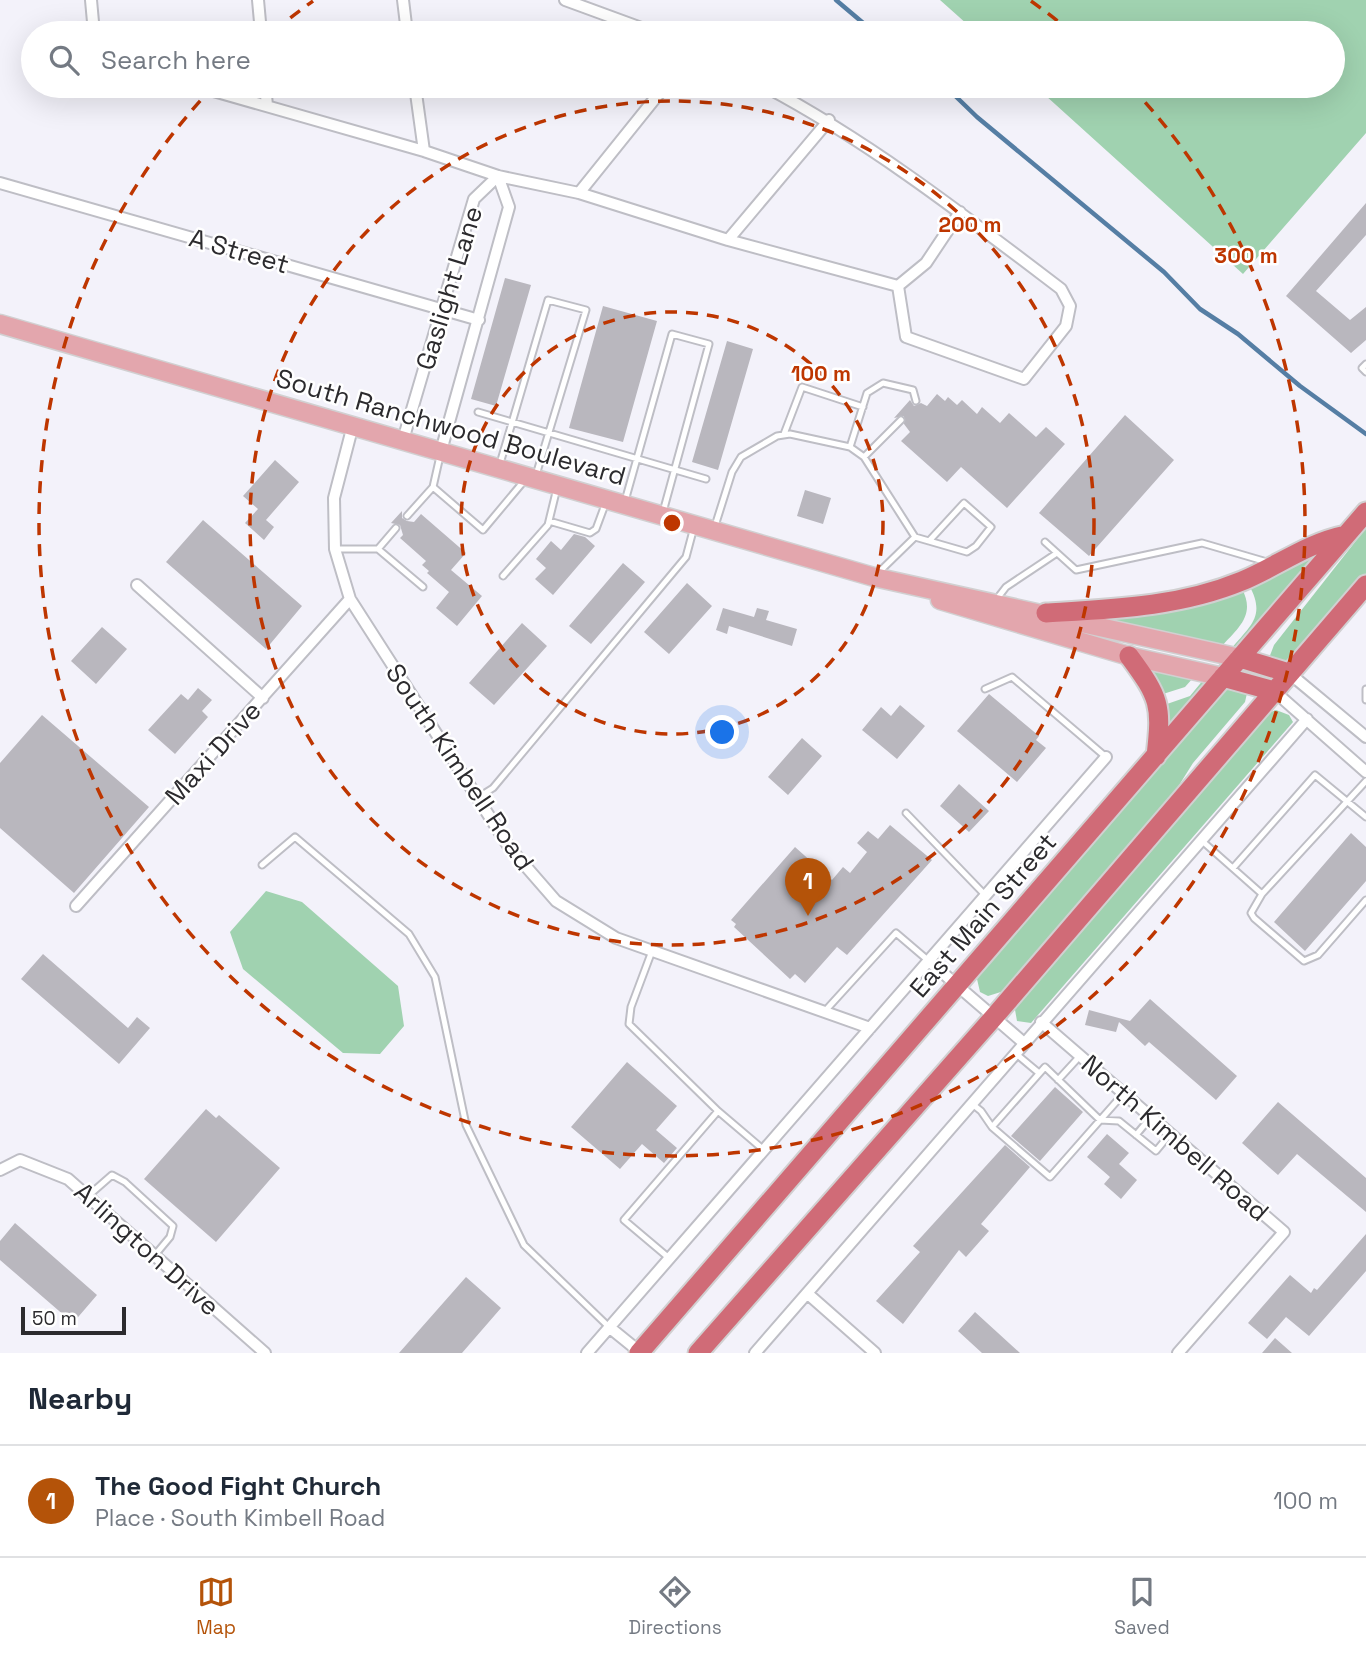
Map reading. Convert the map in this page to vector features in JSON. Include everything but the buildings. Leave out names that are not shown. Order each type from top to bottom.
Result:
[{"type":"highway","name":"East Main Street","points":[[640,1353],[1366,512]]},
{"type":"highway","points":[[1046,613],[1167,604],[1233,584],[1319,541],[1346,535]]},
{"type":"highway","points":[[698,1353],[1366,585]]},
{"type":"highway","points":[[1129,656],[1158,699],[1160,721],[1156,757]]},
{"type":"highway","points":[[1240,658],[1289,673]]},
{"type":"highway","points":[[1223,677],[1274,691]]},
{"type":"main road","name":"South Ranchwood Boulevard","points":[[0,324],[695,524],[881,579],[956,606],[1129,656],[1223,677]]},
{"type":"main road","name":"South Ranchwood Boulevard","points":[[881,579],[1046,613],[1240,658]]},
{"type":"street","points":[[91,0],[93,21]]},
{"type":"street","points":[[258,0],[260,21]]},
{"type":"street","points":[[403,0],[406,21]]},
{"type":"street","points":[[565,0],[622,21]]},
{"type":"street","points":[[240,98],[424,151],[498,176],[579,193],[728,240],[898,286]]},
{"type":"street","points":[[266,98],[267,105]]},
{"type":"street","points":[[417,98],[424,151]]},
{"type":"street","points":[[579,193],[656,98]]},
{"type":"street","points":[[787,98],[829,120],[960,212],[1061,289],[1070,306],[1066,326],[1024,379],[906,337],[898,286]]},
{"type":"street","points":[[728,240],[829,120]]},
{"type":"street","name":"Gaslight Lane","points":[[403,440],[474,199],[498,176],[509,207],[441,451]]},
{"type":"street","name":"A Street","points":[[0,183],[479,320]]},
{"type":"street","points":[[898,286],[926,263],[960,212]]},
{"type":"street","name":"South Kimbell Road","points":[[353,425],[334,498],[335,550],[350,599],[509,847],[556,901],[615,938],[870,1028]]},
{"type":"street","points":[[137,585],[263,698]]},
{"type":"street","name":"Maxi Drive","points":[[76,906],[350,599]]},
{"type":"street","points":[[1289,673],[1366,737]]},
{"type":"street","points":[[1274,691],[1366,772]]},
{"type":"street","points":[[755,1353],[1307,719]]},
{"type":"street","name":"East Main Street","points":[[587,1353],[1106,757]]},
{"type":"street","points":[[930,962],[1024,1043]]},
{"type":"street","name":"North Kimbell Road","points":[[1041,1022],[1284,1232],[1178,1353]]},
{"type":"street","name":"Arlington Drive","points":[[0,1170],[20,1160],[68,1179],[265,1353]]},
{"type":"street","points":[[808,1293],[875,1353]]},
{"type":"street","points":[[609,1327],[640,1353]]},
{"type":"lane","points":[[433,487],[483,530],[532,477],[586,310],[548,300],[499,468]]},
{"type":"lane","points":[[549,521],[590,533],[616,502],[638,456],[672,334],[709,344],[662,515]]},
{"type":"lane","points":[[1366,364],[1362,368],[1366,372]]},
{"type":"lane","points":[[850,447],[867,393],[883,383],[913,390],[916,401]]},
{"type":"lane","points":[[785,434],[802,387],[863,407]]},
{"type":"lane","points":[[478,411],[638,456],[706,479]]},
{"type":"lane","points":[[864,457],[901,420]]},
{"type":"lane","points":[[714,530],[732,472],[741,457],[785,434],[850,447],[864,457],[915,537],[929,541],[971,551],[991,527],[964,503],[929,541]]},
{"type":"lane","points":[[407,516],[433,487],[441,451]]},
{"type":"lane","points":[[503,576],[549,521],[558,485]]},
{"type":"lane","points":[[477,798],[493,788],[686,557],[695,524]]},
{"type":"lane","points":[[378,549],[396,528]]},
{"type":"lane","points":[[881,579],[915,537]]},
{"type":"lane","points":[[1045,541],[1076,570],[1202,543],[1260,558],[1273,565]]},
{"type":"lane","points":[[335,550],[378,549],[423,587]]},
{"type":"lane","points":[[995,602],[1006,587],[1057,552]]},
{"type":"lane","points":[[985,689],[1012,677],[1106,757]]},
{"type":"lane","points":[[1366,689],[1366,700]]},
{"type":"lane","points":[[1233,868],[1315,775],[1366,817]]},
{"type":"lane","points":[[1366,781],[1262,894],[1251,913],[1304,961],[1318,955],[1366,900]]},
{"type":"lane","points":[[906,813],[986,896]]},
{"type":"lane","points":[[261,865],[295,836],[409,934],[435,977],[466,1125],[524,1245],[609,1327]]},
{"type":"lane","points":[[1200,840],[1262,894]]},
{"type":"lane","points":[[825,1012],[896,933],[930,962]]},
{"type":"lane","points":[[652,951],[631,1007],[629,1024],[719,1111],[765,1151]]},
{"type":"lane","points":[[1015,1053],[1039,1073]]},
{"type":"lane","points":[[1058,1080],[1080,1056]]},
{"type":"lane","points":[[992,1127],[1045,1067],[1100,1120],[1119,1121],[1156,1151],[1170,1134]]},
{"type":"lane","points":[[971,1103],[981,1111],[992,1127],[1050,1177],[1124,1093]]},
{"type":"lane","points":[[669,1258],[624,1220],[719,1111]]},
{"type":"lane","points":[[1136,1135],[1151,1117]]},
{"type":"lane","points":[[88,1196],[112,1175],[125,1182],[173,1226],[170,1237],[154,1256]]},
{"type":"green space","points":[[940,0],[1366,0],[1366,133],[1243,274],[1048,98],[1345,98],[1345,21],[964,21]]},
{"type":"green space","points":[[1366,528],[1366,575],[1294,658],[1284,662],[1269,658],[1274,645]]},
{"type":"green space","points":[[1324,548],[1237,650],[1231,649],[1250,626],[1256,613],[1254,596],[1249,585]]},
{"type":"green space","points":[[1242,589],[1246,598],[1246,614],[1239,627],[1221,647],[1094,618]]},
{"type":"green space","points":[[1154,669],[1193,678],[1185,687],[1163,694],[1151,671]]},
{"type":"green space","points":[[1204,679],[1205,686],[1173,723],[1168,721],[1167,704],[1190,696]]},
{"type":"green space","points":[[1227,689],[1248,689],[1245,702],[1193,763],[1166,806],[1004,991],[988,996],[980,992],[977,979],[982,971]]},
{"type":"green space","points":[[1276,710],[1289,715],[1293,722],[1031,1023],[1017,1021],[1014,1004],[1268,713]]},
{"type":"green space","points":[[266,891],[302,902],[398,986],[404,1026],[380,1054],[343,1053],[243,969],[230,932]]},
{"type":"waterway","points":[[836,0],[861,21]]},
{"type":"waterway","points":[[957,98],[1164,272],[1200,309],[1238,334],[1300,386],[1366,434]]},
{"type":"place","name":"The Good Fight Church","points":[[808,916]]}]
